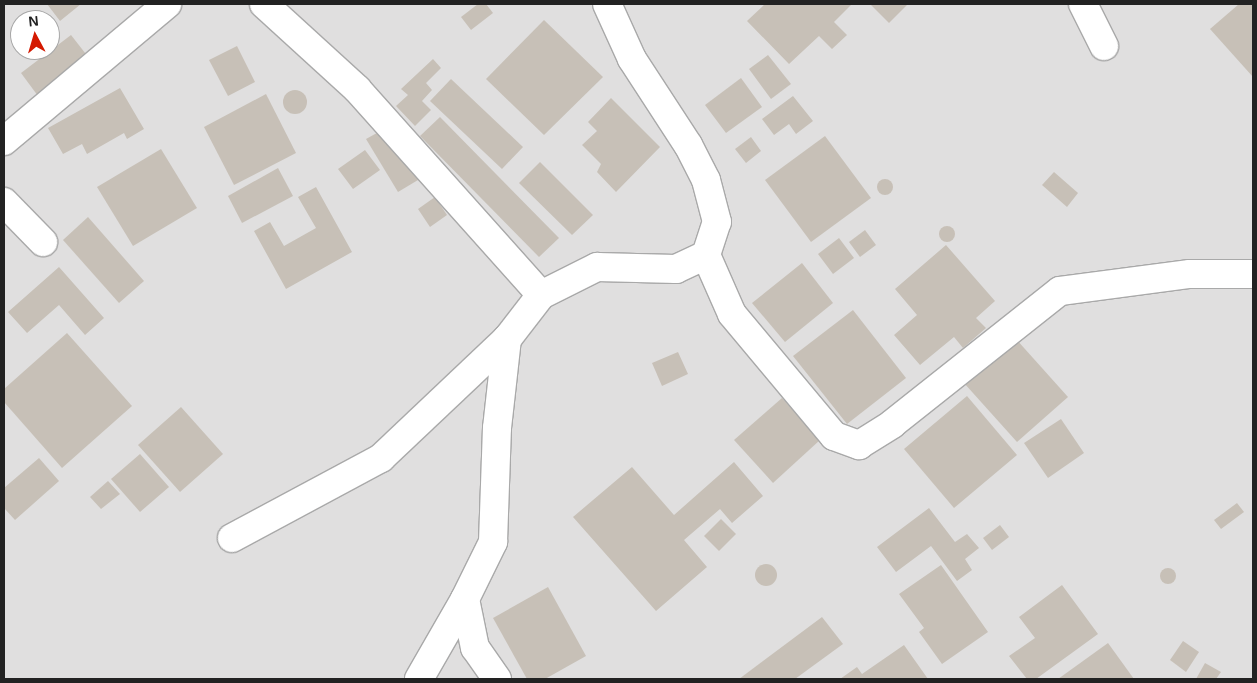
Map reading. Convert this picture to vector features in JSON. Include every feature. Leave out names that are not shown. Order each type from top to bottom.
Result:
[{"type":"street","points":[[4,141],[167,4]]},
{"type":"street","points":[[264,4],[357,89],[541,295]]},
{"type":"street","points":[[607,4],[632,59],[688,144],[706,180],[717,222],[706,255],[738,322],[834,436],[859,445],[892,424],[1060,291],[1190,274],[1253,274]]},
{"type":"street","points":[[1083,4],[1104,46]]},
{"type":"street","points":[[4,202],[43,242]]},
{"type":"street","points":[[232,538],[381,458],[507,339],[541,295],[597,267],[676,269],[706,255]]},
{"type":"street","points":[[419,679],[465,600],[493,542],[497,428],[507,339]]},
{"type":"street","points":[[465,600],[475,648],[496,679]]},
{"type":"shaded area","points":[[4,4],[1253,4],[1253,679],[4,679]]},
{"type":"building","points":[[47,4],[81,4],[60,21],[60,10],[52,10]]},
{"type":"building","points":[[478,4],[486,4],[493,13],[471,30],[461,17]]},
{"type":"building","points":[[765,4],[852,4],[834,22],[847,35],[832,49],[819,36],[789,64],[747,21]]},
{"type":"building","points":[[872,4],[908,4],[889,23],[871,5]]},
{"type":"building","points":[[1239,4],[1253,4],[1253,77],[1210,29]]},
{"type":"building","points":[[544,20],[603,77],[544,135],[486,79]]},
{"type":"building","points":[[71,35],[89,58],[38,96],[21,73],[38,60],[60,60],[60,43]]},
{"type":"building","points":[[237,46],[255,82],[228,96],[209,60]]},
{"type":"building","points":[[768,55],[791,84],[771,99],[749,69]]},
{"type":"building","points":[[433,59],[441,68],[426,83],[432,90],[422,101],[431,110],[415,126],[396,106],[408,95],[401,89]]},
{"type":"building","points":[[741,78],[762,107],[726,133],[705,105]]},
{"type":"building","points":[[451,79],[523,147],[502,169],[430,101]]},
{"type":"building","points":[[120,88],[144,129],[127,139],[124,133],[87,154],[82,144],[63,154],[48,128]]},
{"type":"building","points":[[295,90],[303,94],[307,102],[303,110],[295,114],[287,110],[283,102],[287,94]]},
{"type":"building","points":[[266,94],[296,153],[234,185],[204,127]]},
{"type":"building","points":[[793,96],[813,121],[796,134],[789,124],[774,135],[762,119]]},
{"type":"building","points":[[611,98],[660,147],[616,192],[597,172],[601,164],[582,145],[597,131],[588,122]]},
{"type":"building","points":[[440,117],[559,238],[539,257],[420,136]]},
{"type":"building","points":[[386,128],[418,180],[398,192],[366,139]]},
{"type":"building","points":[[825,136],[871,198],[811,242],[765,180]]},
{"type":"building","points":[[751,137],[761,151],[746,163],[735,149]]},
{"type":"building","points":[[161,149],[197,208],[133,246],[97,187]]},
{"type":"building","points":[[365,150],[380,170],[353,189],[338,169]]},
{"type":"building","points":[[540,162],[593,215],[572,235],[519,183]]},
{"type":"building","points":[[278,168],[293,196],[242,223],[228,196]]},
{"type":"building","points":[[1054,172],[1078,193],[1067,207],[1042,185]]},
{"type":"building","points":[[885,179],[893,187],[885,195],[877,187]]},
{"type":"building","points":[[316,187],[352,252],[286,289],[254,231],[270,222],[284,246],[316,228],[298,197]]},
{"type":"building","points":[[435,197],[447,215],[430,227],[418,209]]},
{"type":"building","points":[[88,217],[144,281],[119,303],[63,240]]},
{"type":"building","points":[[944,226],[950,226],[955,231],[953,240],[944,242],[939,237],[939,231]]},
{"type":"building","points":[[865,230],[876,245],[860,257],[849,242]]},
{"type":"building","points":[[839,238],[854,258],[833,274],[818,254]]},
{"type":"building","points":[[946,245],[995,301],[976,318],[986,328],[963,348],[954,337],[920,365],[894,335],[917,315],[895,289]]},
{"type":"building","points":[[802,263],[833,303],[785,342],[752,303]]},
{"type":"building","points":[[59,267],[104,318],[85,335],[59,305],[27,333],[8,312]]},
{"type":"building","points":[[853,310],[906,378],[847,424],[793,356]]},
{"type":"building","points":[[67,333],[132,406],[62,468],[4,402],[4,389]]},
{"type":"building","points":[[1015,338],[1068,397],[1017,442],[964,383]]},
{"type":"building","points":[[678,352],[688,374],[662,386],[652,363]]},
{"type":"building","points":[[967,396],[1017,455],[954,508],[904,449]]},
{"type":"building","points":[[782,398],[820,440],[773,483],[734,440]]},
{"type":"building","points":[[181,407],[223,454],[180,492],[138,445]]},
{"type":"building","points":[[1061,419],[1084,453],[1048,478],[1024,443]]},
{"type":"building","points":[[140,454],[169,487],[140,512],[111,479]]},
{"type":"building","points":[[39,458],[59,481],[15,520],[4,508],[4,488]]},
{"type":"building","points":[[734,462],[763,496],[732,523],[720,509],[684,540],[707,567],[656,611],[573,517],[632,467],[674,515]]},
{"type":"building","points":[[108,481],[120,494],[101,509],[90,497]]},
{"type":"building","points":[[1237,503],[1244,512],[1221,529],[1214,520]]},
{"type":"building","points":[[929,508],[955,542],[967,534],[979,548],[965,559],[972,570],[957,581],[931,546],[896,572],[877,547]]},
{"type":"building","points":[[721,519],[736,534],[719,551],[704,536]]},
{"type":"building","points":[[1000,525],[1009,537],[992,550],[983,538]]},
{"type":"building","points":[[766,564],[774,567],[777,575],[774,583],[766,586],[758,583],[755,575],[758,567]]},
{"type":"building","points":[[941,565],[988,632],[942,664],[919,632],[924,628],[899,594]]},
{"type":"building","points":[[1168,568],[1176,576],[1168,584],[1160,576]]},
{"type":"building","points":[[1062,585],[1098,634],[1036,679],[1027,679],[1009,656],[1035,638],[1019,617]]},
{"type":"building","points":[[548,587],[586,656],[545,679],[527,679],[493,618]]},
{"type":"building","points":[[822,617],[843,644],[795,679],[739,679]]},
{"type":"building","points":[[1183,641],[1199,652],[1186,672],[1170,660]]},
{"type":"building","points":[[1108,643],[1134,679],[1058,679]]},
{"type":"building","points":[[904,645],[928,679],[840,679],[857,667],[862,674]]},
{"type":"building","points":[[1205,663],[1221,672],[1216,679],[1196,679]]}]
